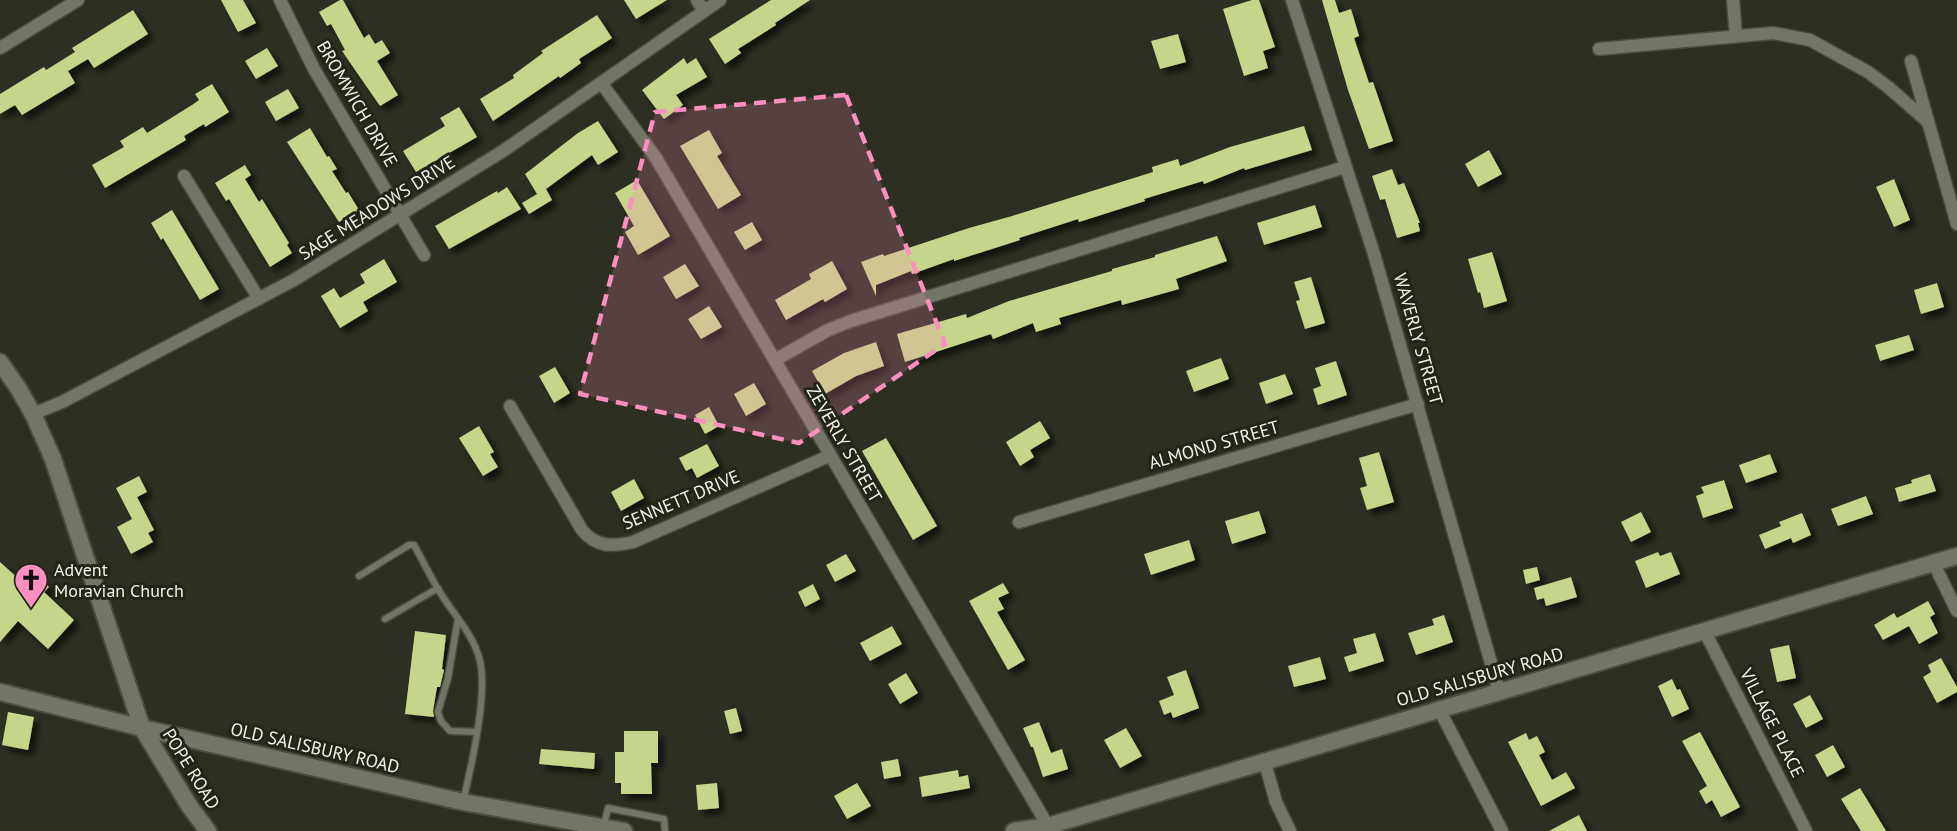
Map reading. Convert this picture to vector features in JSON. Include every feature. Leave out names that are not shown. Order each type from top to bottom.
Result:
[{"type":"main road","name":"POPE ROAD","points":[[0,362],[33,414],[53,459],[142,728],[190,807],[208,831]]},
{"type":"main road","name":"OLD SALISBURY ROAD","points":[[1014,831],[1049,829],[1439,709],[1957,556]]},
{"type":"main road","name":"OLD SALISBURY ROAD","points":[[0,692],[142,728],[463,802],[624,831]]},
{"type":"street","points":[[0,48],[78,0]]},
{"type":"street","name":"BROMWICH DRIVE","points":[[279,0],[314,69],[424,255]]},
{"type":"street","name":"SAGE MEADOWS DRIVE","points":[[33,414],[62,402],[294,280],[502,151],[602,84],[700,5],[720,0]]},
{"type":"street","name":"WAVERLY STREET","points":[[1292,0],[1374,254],[1499,691]]},
{"type":"street","points":[[1733,0],[1736,36]]},
{"type":"street","points":[[1599,49],[1773,33],[1810,40],[1868,72],[1928,122]]},
{"type":"street","points":[[1911,61],[1957,224]]},
{"type":"street","name":"ZEVERLY STREET","points":[[602,84],[656,158],[1049,829]]},
{"type":"street","points":[[776,360],[828,330],[851,321],[1345,167]]},
{"type":"street","points":[[184,176],[259,298]]},
{"type":"street","name":"ALMOND STREET","points":[[1019,522],[1418,404]]},
{"type":"street","name":"SENNETT DRIVE","points":[[510,406],[582,530],[589,539],[604,545],[618,546],[633,542],[829,456]]},
{"type":"street","points":[[1934,564],[1957,610]]},
{"type":"street","name":"VILLAGE PLACE","points":[[1705,632],[1806,831]]},
{"type":"street","points":[[1439,709],[1502,831]]},
{"type":"street","points":[[1265,763],[1276,802],[1290,831]]},
{"type":"lane","points":[[358,576],[409,545],[414,545],[438,588],[466,630],[480,661],[482,695],[471,770],[463,802]]},
{"type":"lane","points":[[385,619],[438,588]]},
{"type":"lane","points":[[458,619],[448,678],[438,712],[441,721],[450,731],[476,732]]},
{"type":"lane","points":[[598,828],[608,808],[664,819],[665,831]]},
{"type":"highlighted area","points":[[846,95],[945,344],[799,443],[580,394],[655,112]]},
{"type":"building","points":[[221,0],[243,0],[256,23],[238,32]]},
{"type":"building","points":[[343,0],[364,38],[369,34],[375,44],[382,40],[390,53],[377,61],[398,95],[380,106],[342,51],[345,50],[331,24],[327,26],[319,12]]},
{"type":"building","points":[[624,0],[667,0],[636,19]]},
{"type":"building","points":[[771,0],[810,0],[738,49],[741,53],[725,64],[709,39]]},
{"type":"building","points":[[1259,0],[1275,47],[1263,51],[1268,68],[1244,76],[1223,9]]},
{"type":"building","points":[[1322,0],[1335,0],[1339,13],[1351,9],[1359,36],[1354,38],[1369,83],[1373,82],[1393,141],[1369,149],[1348,90]]},
{"type":"building","points":[[133,10],[148,34],[94,68],[88,59],[68,71],[75,83],[22,115],[15,105],[0,114],[0,94],[44,67],[46,70],[75,52],[72,48]]},
{"type":"building","points":[[597,15],[612,38],[579,59],[581,63],[560,78],[559,76],[493,121],[480,99],[514,78],[513,75],[543,53],[541,51]]},
{"type":"building","points":[[1178,34],[1186,62],[1160,69],[1151,41]]},
{"type":"building","points":[[267,48],[278,66],[256,79],[245,61]]},
{"type":"building","points":[[684,58],[687,64],[696,58],[707,77],[676,95],[683,105],[664,119],[642,90]]},
{"type":"building","points":[[212,84],[229,112],[205,127],[204,124],[184,136],[186,140],[105,188],[92,165],[124,147],[120,141],[143,127],[147,133],[192,105],[199,100],[195,94]]},
{"type":"building","points":[[288,89],[299,108],[276,121],[265,102]]},
{"type":"building","points":[[459,107],[477,137],[416,172],[403,151],[445,126],[440,118]]},
{"type":"building","points":[[598,121],[618,152],[598,165],[592,155],[546,189],[552,200],[529,214],[522,203],[537,194],[525,174],[578,133]]},
{"type":"building","points":[[1304,126],[1312,150],[1245,170],[1244,168],[1204,184],[1203,181],[1079,222],[1078,219],[912,274],[911,271],[876,285],[876,296],[861,262],[1153,172],[1152,167],[1178,159],[1180,166],[1230,147]]},
{"type":"building","points":[[310,128],[337,169],[332,171],[359,210],[339,222],[287,142]]},
{"type":"building","points":[[709,130],[722,153],[717,156],[741,195],[718,209],[680,146]]},
{"type":"building","points":[[1489,150],[1502,174],[1478,187],[1465,164]]},
{"type":"building","points":[[245,165],[251,175],[245,179],[259,202],[262,199],[289,243],[287,245],[292,253],[270,267],[229,199],[226,201],[215,183]]},
{"type":"building","points":[[1392,169],[1398,185],[1404,183],[1420,223],[1418,223],[1420,231],[1397,238],[1385,199],[1380,200],[1372,176]]},
{"type":"building","points":[[1894,179],[1910,220],[1894,227],[1876,187]]},
{"type":"building","points":[[637,180],[670,236],[638,255],[625,232],[634,226],[615,193]]},
{"type":"building","points":[[507,187],[521,209],[449,249],[435,226]]},
{"type":"building","points":[[1315,205],[1322,227],[1264,245],[1257,223]]},
{"type":"building","points":[[172,210],[219,289],[200,300],[163,238],[161,240],[151,223]]},
{"type":"building","points":[[752,222],[762,240],[745,250],[734,232]]},
{"type":"building","points":[[1217,236],[1227,261],[1176,279],[1179,289],[1122,305],[1121,300],[1059,318],[1061,324],[1036,332],[1033,323],[993,339],[991,334],[905,362],[897,334],[966,314],[967,318],[1009,301],[1112,271],[1112,269]]},
{"type":"building","points":[[1492,252],[1507,301],[1484,308],[1468,259]]},
{"type":"building","points":[[384,259],[397,282],[363,302],[368,311],[340,328],[321,296],[334,288],[340,298],[365,283],[360,274]]},
{"type":"building","points":[[832,261],[847,289],[825,302],[823,299],[786,320],[775,300],[811,279],[809,274]]},
{"type":"building","points":[[685,264],[699,286],[676,299],[663,277]]},
{"type":"building","points":[[1311,277],[1325,323],[1305,329],[1296,301],[1300,300],[1294,282]]},
{"type":"building","points":[[1937,283],[1944,307],[1921,314],[1914,290]]},
{"type":"building","points":[[709,306],[722,327],[701,339],[688,319]]},
{"type":"building","points":[[1909,335],[1914,350],[1880,361],[1875,345]]},
{"type":"building","points":[[876,342],[884,366],[856,376],[825,394],[812,371],[844,353]]},
{"type":"building","points":[[1221,358],[1229,379],[1194,392],[1186,371]]},
{"type":"building","points":[[1336,361],[1347,395],[1318,405],[1313,389],[1321,386],[1315,368]]},
{"type":"building","points":[[555,367],[570,393],[554,403],[539,376]]},
{"type":"building","points":[[1285,374],[1293,394],[1266,404],[1259,383]]},
{"type":"building","points":[[754,383],[766,404],[746,416],[734,394]]},
{"type":"building","points":[[709,407],[719,426],[705,434],[695,415]]},
{"type":"building","points":[[1040,421],[1050,438],[1030,450],[1034,457],[1020,466],[1006,442]]},
{"type":"building","points":[[479,426],[494,452],[490,454],[498,467],[483,476],[459,438]]},
{"type":"building","points":[[886,438],[937,526],[913,540],[862,451]]},
{"type":"building","points":[[707,444],[719,466],[697,478],[692,468],[686,471],[679,458]]},
{"type":"building","points":[[1379,452],[1394,502],[1367,510],[1360,488],[1367,486],[1359,458]]},
{"type":"building","points":[[1770,454],[1777,472],[1746,483],[1739,465]]},
{"type":"building","points":[[1930,474],[1936,491],[1899,502],[1895,488]]},
{"type":"building","points":[[139,476],[147,492],[137,497],[154,530],[148,533],[153,542],[131,554],[117,527],[132,519],[116,488]]},
{"type":"building","points":[[634,479],[644,498],[621,511],[611,492]]},
{"type":"building","points":[[1724,480],[1733,508],[1703,518],[1696,496],[1704,493],[1701,487]]},
{"type":"building","points":[[1866,496],[1873,514],[1838,526],[1831,509]]},
{"type":"building","points":[[1259,511],[1266,533],[1232,544],[1225,521]]},
{"type":"building","points":[[1641,512],[1651,532],[1631,542],[1621,522]]},
{"type":"building","points":[[1802,513],[1811,535],[1793,543],[1791,538],[1765,549],[1759,535],[1781,526],[1779,522]]},
{"type":"building","points":[[1189,540],[1195,560],[1151,575],[1144,554]]},
{"type":"building","points":[[1658,552],[1660,556],[1671,552],[1680,574],[1646,588],[1635,561]]},
{"type":"building","points":[[846,554],[856,571],[835,582],[826,565]]},
{"type":"building","name":"Advent Moravian Church","points":[[0,562],[20,580],[29,569],[49,587],[44,592],[74,620],[48,649],[18,621],[0,642]]},
{"type":"building","points":[[1537,567],[1540,580],[1526,584],[1523,570]]},
{"type":"building","points":[[1571,577],[1577,597],[1546,606],[1544,598],[1537,600],[1534,588]]},
{"type":"building","points":[[1003,583],[1009,593],[998,598],[1004,609],[997,612],[1025,660],[1008,670],[969,601]]},
{"type":"building","points":[[813,584],[820,599],[805,607],[798,592]]},
{"type":"building","points":[[1928,601],[1935,614],[1930,617],[1938,633],[1919,644],[1909,626],[1883,640],[1874,625],[1894,613],[1897,618]]},
{"type":"building","points":[[1444,615],[1453,642],[1416,655],[1408,633],[1434,625],[1432,619]]},
{"type":"building","points":[[892,626],[902,644],[870,661],[860,643]]},
{"type":"building","points":[[415,631],[446,635],[442,669],[444,670],[440,687],[437,687],[434,717],[405,714]]},
{"type":"building","points":[[1375,633],[1384,661],[1349,672],[1344,657],[1357,653],[1353,639]]},
{"type":"building","points":[[1789,645],[1796,678],[1777,682],[1770,649]]},
{"type":"building","points":[[1320,657],[1326,679],[1294,687],[1288,666]]},
{"type":"building","points":[[1941,658],[1957,687],[1957,692],[1937,703],[1923,677],[1931,672],[1928,665]]},
{"type":"building","points":[[1186,670],[1199,708],[1173,718],[1171,712],[1164,715],[1159,701],[1174,695],[1167,677]]},
{"type":"building","points":[[906,673],[918,693],[900,704],[888,684]]},
{"type":"building","points":[[1672,679],[1677,690],[1680,689],[1689,709],[1672,717],[1658,686]]},
{"type":"building","points":[[1810,695],[1823,719],[1806,728],[1793,704]]},
{"type":"building","points":[[736,708],[742,731],[730,734],[724,711]]},
{"type":"building","points":[[8,712],[34,717],[28,750],[2,745]]},
{"type":"building","points":[[1039,722],[1051,753],[1062,749],[1068,769],[1043,777],[1033,747],[1023,728]]},
{"type":"building","points":[[1126,728],[1142,756],[1120,768],[1104,740]]},
{"type":"building","points":[[624,731],[658,731],[658,763],[651,763],[652,794],[621,794],[621,783],[615,783],[615,752],[624,752]]},
{"type":"building","points":[[1700,732],[1740,807],[1721,817],[1712,800],[1706,804],[1699,791],[1707,786],[1682,741]]},
{"type":"building","points":[[1526,733],[1529,740],[1537,736],[1545,752],[1539,755],[1552,780],[1566,772],[1575,788],[1541,806],[1508,742]]},
{"type":"building","points":[[1833,745],[1845,767],[1827,777],[1815,755]]},
{"type":"building","points":[[541,749],[595,753],[594,769],[539,764]]},
{"type":"building","points":[[898,759],[901,776],[884,779],[881,762]]},
{"type":"building","points":[[958,770],[959,777],[968,775],[970,788],[922,797],[919,777]]},
{"type":"building","points":[[717,783],[719,808],[698,810],[696,785]]},
{"type":"building","points":[[857,783],[871,806],[847,819],[834,796]]},
{"type":"building","points":[[1860,788],[1886,831],[1861,831],[1841,799]]},
{"type":"building","points":[[1579,815],[1587,831],[1549,831]]},
{"type":"place","name":"Advent Moravian Church","points":[[31,609]]}]
